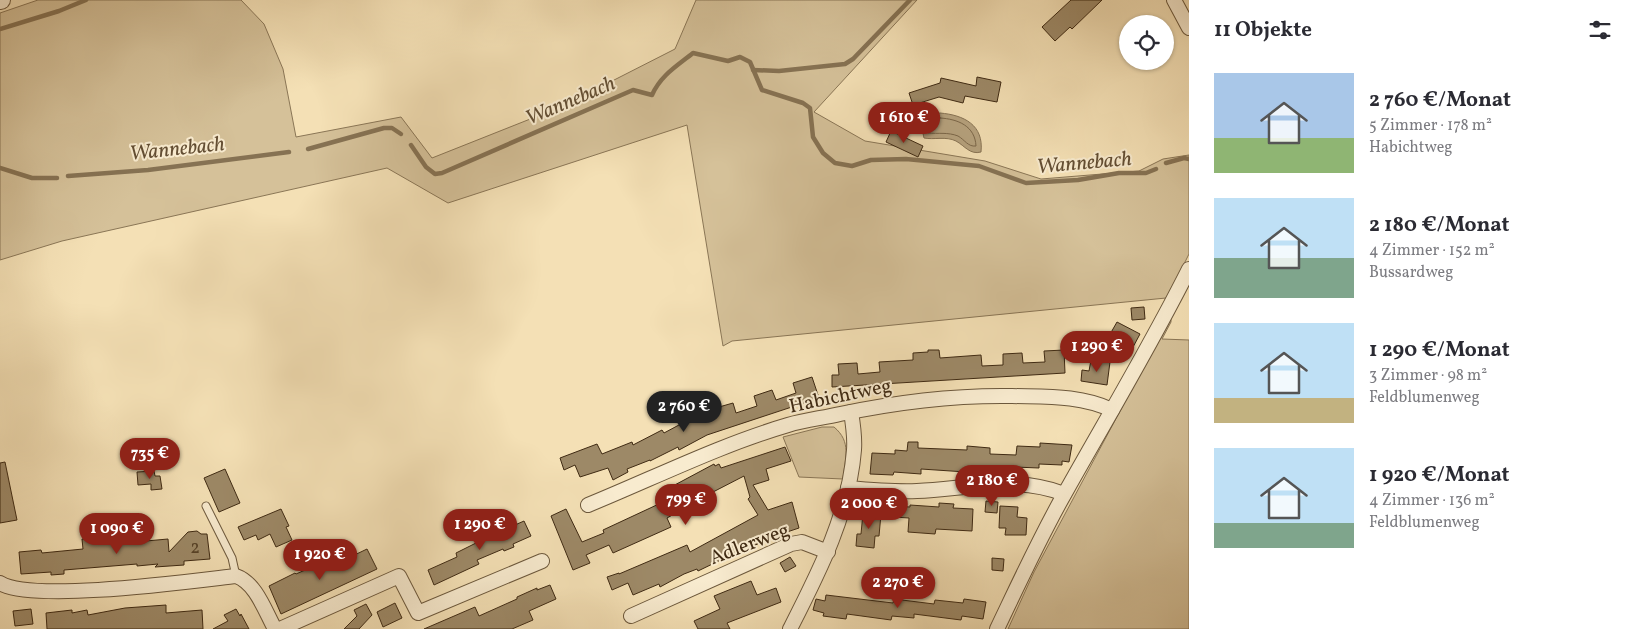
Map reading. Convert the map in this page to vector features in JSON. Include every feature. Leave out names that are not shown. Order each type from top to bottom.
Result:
[{"type":"street","points":[[1174,0],[1189,28]]},
{"type":"street","points":[[997,629],[1025,569],[1064,494],[1149,346],[1189,269]]},
{"type":"street","name":"Habichtweg","points":[[588,505],[724,448],[789,425],[851,412],[920,400],[979,396],[1082,399],[1112,410]]},
{"type":"street","points":[[795,628],[828,552],[846,499],[854,449],[851,412]]},
{"type":"street","points":[[848,488],[918,491],[996,484],[1048,488],[1064,494]]},
{"type":"street","name":"Adlerweg","points":[[631,616],[790,544],[802,542],[828,552]]},
{"type":"street","points":[[280,629],[399,576],[418,613],[542,562]]},
{"type":"street","points":[[0,583],[19,590],[88,590],[236,576],[244,579],[252,587],[275,629]]},
{"type":"lane","points":[[206,506],[232,558],[236,576]]},
{"type":"shaded area","points":[[38,0],[241,0],[264,24],[283,69],[296,137],[401,117],[432,158],[563,106],[675,49],[696,0],[917,0],[814,112],[865,141],[985,161],[1041,179],[1139,171],[1163,159],[1189,155],[1189,254],[1170,292],[1171,322],[1162,339],[1189,340],[1189,629],[1008,629],[1034,572],[1166,325],[1166,298],[732,341],[723,346],[687,125],[448,203],[387,168],[62,241],[0,260],[0,13]]},
{"type":"shaded area","points":[[822,427],[834,427],[843,438],[846,457],[843,479],[799,477],[783,437]]},
{"type":"water","points":[[940,113],[957,116],[971,123],[979,135],[981,152],[971,151],[956,141],[944,138],[924,138],[924,121],[930,116]]},
{"type":"building","points":[[1071,0],[1102,0],[1072,29],[1070,27],[1055,41],[1042,27]]},
{"type":"building","points":[[977,77],[1001,82],[997,102],[965,96],[963,103],[939,97],[913,105],[909,93],[940,83],[941,78],[976,86]]},
{"type":"building","points":[[891,131],[923,146],[918,157],[886,142]]},
{"type":"building","points":[[1144,307],[1145,319],[1132,320],[1131,308]]},
{"type":"building","points":[[1117,322],[1140,334],[1132,349],[1109,336]]},
{"type":"building","points":[[928,350],[939,350],[940,358],[981,355],[982,366],[1003,365],[1003,354],[1022,353],[1023,363],[1045,362],[1044,351],[1064,350],[1065,373],[832,387],[832,375],[839,375],[838,364],[857,363],[858,374],[880,372],[879,362],[913,360],[913,353],[928,352]]},
{"type":"building","points":[[1091,360],[1110,362],[1107,385],[1081,381],[1082,370],[1089,371]]},
{"type":"building","points":[[812,377],[819,398],[707,435],[679,450],[678,447],[650,461],[627,469],[628,472],[613,480],[608,468],[580,477],[575,465],[564,470],[560,458],[597,444],[602,454],[632,442],[633,445],[662,430],[664,433],[705,411],[733,403],[736,413],[757,406],[754,396],[772,390],[776,400],[796,393],[793,383]]},
{"type":"building","points":[[908,442],[918,442],[918,448],[967,450],[967,446],[990,448],[990,454],[1016,455],[1017,446],[1040,447],[1040,443],[1072,445],[1069,462],[1062,461],[1062,465],[1039,464],[1039,468],[989,466],[989,469],[966,468],[966,472],[921,469],[921,474],[894,472],[893,475],[870,474],[872,453],[895,454],[895,450],[907,451]]},
{"type":"building","points":[[785,447],[791,461],[766,469],[769,480],[753,485],[768,510],[792,502],[799,528],[781,534],[781,532],[734,556],[733,554],[698,571],[697,569],[684,574],[660,587],[659,584],[633,595],[628,583],[612,590],[607,577],[619,574],[687,545],[690,552],[758,515],[748,499],[750,497],[744,476],[682,508],[667,518],[671,527],[613,553],[609,545],[586,555],[590,563],[573,570],[551,516],[566,509],[582,542],[604,533],[603,530],[676,496],[671,487],[714,464],[715,466],[719,464],[721,468]]},
{"type":"building","points":[[5,462],[17,520],[0,523],[0,463]]},
{"type":"building","points":[[225,469],[240,503],[219,512],[204,478]]},
{"type":"building","points":[[154,471],[155,476],[160,476],[162,489],[151,490],[151,484],[138,485],[137,472]]},
{"type":"building","points":[[986,501],[998,502],[997,513],[985,512]]},
{"type":"building","points":[[939,503],[954,504],[953,508],[973,509],[972,531],[936,529],[935,534],[908,532],[909,518],[894,517],[895,506],[939,507]]},
{"type":"building","points":[[1000,506],[1018,507],[1017,517],[1027,518],[1026,535],[1005,535],[1006,528],[999,528]]},
{"type":"building","points":[[281,509],[289,526],[286,527],[292,540],[276,547],[270,534],[258,540],[256,535],[244,540],[238,527]]},
{"type":"building","points":[[863,513],[881,514],[879,536],[875,536],[874,548],[856,546],[857,534],[861,534]]},
{"type":"building","points":[[524,521],[531,536],[513,544],[514,547],[504,551],[503,549],[477,560],[479,564],[434,585],[428,570],[457,557],[456,553],[484,539],[481,534],[504,525],[506,529]]},
{"type":"building","points":[[197,531],[201,534],[207,534],[210,559],[184,561],[184,565],[155,567],[158,564],[137,566],[137,564],[64,570],[64,574],[51,575],[51,572],[21,574],[19,552],[41,550],[42,553],[83,549],[82,539],[95,538],[96,542],[124,543],[123,541],[135,540],[135,542],[168,539],[169,552],[188,532]]},
{"type":"building","points":[[367,549],[377,569],[281,614],[269,586],[295,573],[312,567],[314,571],[339,559],[340,562]]},
{"type":"building","points":[[790,557],[796,566],[785,572],[780,563]]},
{"type":"building","points":[[992,558],[1004,559],[1003,571],[992,570]]},
{"type":"building","points":[[751,581],[757,595],[776,588],[781,602],[727,623],[730,629],[698,629],[694,621],[720,609],[714,596]]},
{"type":"building","points":[[550,585],[556,599],[529,611],[533,620],[512,629],[424,629],[475,607],[479,616],[537,588],[537,590]]},
{"type":"building","points":[[826,595],[893,603],[894,599],[934,604],[935,600],[963,603],[964,599],[986,602],[983,619],[962,616],[961,620],[914,614],[914,618],[892,616],[891,620],[847,614],[846,619],[823,616],[824,613],[813,610],[816,599],[825,601]]},
{"type":"building","points":[[395,603],[402,618],[383,627],[377,612]]},
{"type":"building","points":[[366,604],[372,615],[359,629],[344,629],[357,616],[354,610]]},
{"type":"building","points":[[166,605],[166,613],[202,610],[203,629],[47,629],[46,613],[72,610],[72,613],[87,610],[88,615],[125,608]]},
{"type":"building","points":[[31,609],[33,624],[15,626],[13,611]]},
{"type":"building","points":[[236,609],[249,629],[213,629],[228,621],[224,615]]},
{"type":"waterway","points":[[0,29],[59,11],[86,0]]},
{"type":"waterway","points":[[753,70],[779,71],[845,64],[853,59],[910,0]]},
{"type":"waterway","name":"Wannebach","points":[[411,145],[426,167],[435,174],[442,173],[633,90],[652,95],[665,76],[693,53],[728,61],[740,57],[750,62],[762,90],[803,103],[810,108],[813,137],[823,153],[835,163],[852,166],[871,160],[906,159],[979,166],[1026,183],[1078,180],[1119,173],[1146,173],[1156,169]]},
{"type":"waterway","name":"Wannebach","points":[[308,149],[384,128],[392,128],[401,134]]},
{"type":"waterway","name":"Wannebach","points":[[68,176],[148,170],[289,152]]},
{"type":"waterway","name":"Wannebach","points":[[1166,163],[1184,158],[1189,159]]},
{"type":"waterway","name":"Wannebach","points":[[0,168],[32,178],[57,178]]}]
